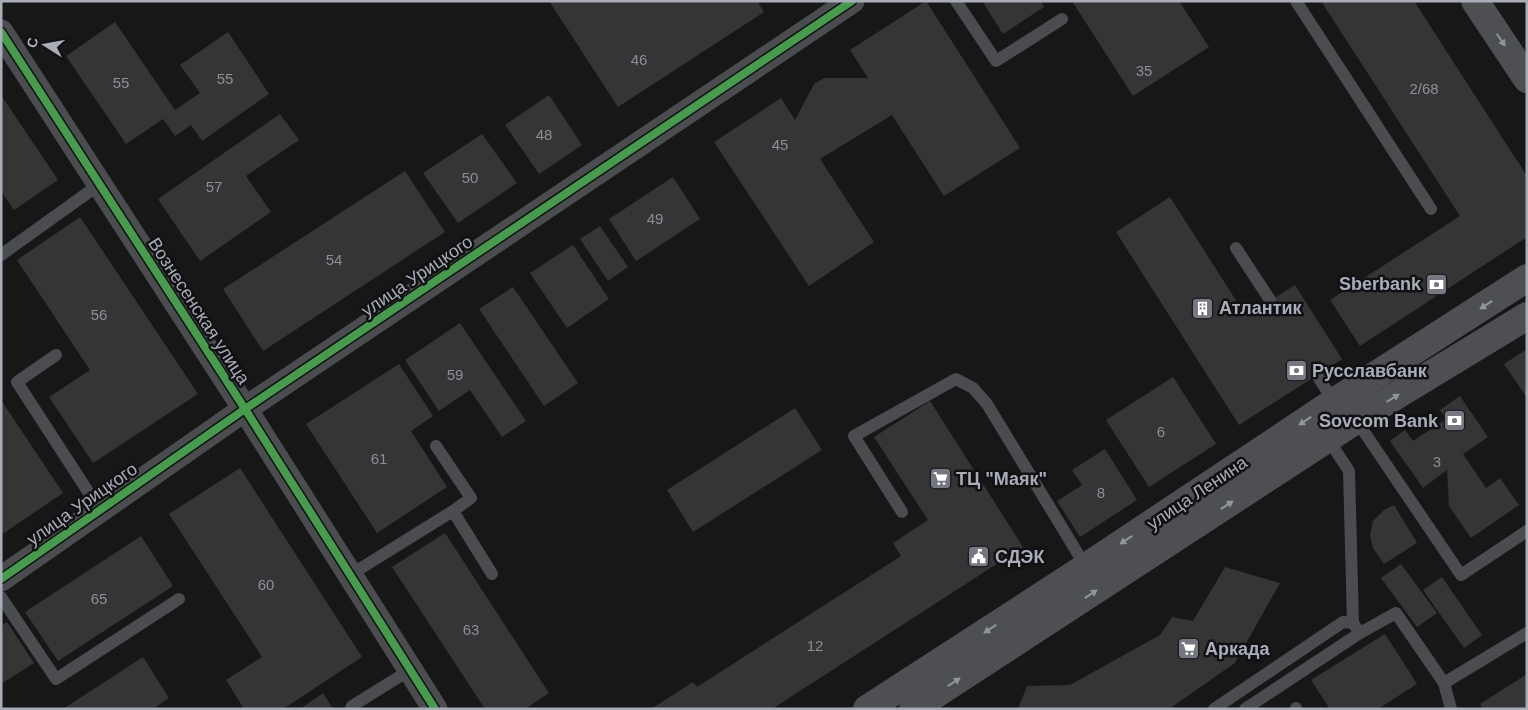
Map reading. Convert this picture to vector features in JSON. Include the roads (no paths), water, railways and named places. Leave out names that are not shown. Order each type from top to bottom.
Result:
[{"type":"main road","points":[[1475,1],[1527,79]]},
{"type":"main road","name":"улица Ленина","points":[[867,709],[1086,567],[1334,402],[1527,278]]},
{"type":"main road","name":"улица Ленина","points":[[913,709],[1356,420],[1527,316]]},
{"type":"street","name":"улица Урицкого","points":[[1,579],[245,409],[852,1]]},
{"type":"street","name":"Вознесенская улица","points":[[1,32],[245,409],[435,709]]},
{"type":"lane","points":[[956,1],[996,61],[1062,19]]},
{"type":"lane","points":[[1296,1],[1431,209]]},
{"type":"lane","points":[[1,255],[100,184]]},
{"type":"lane","points":[[1236,248],[1270,300]]},
{"type":"lane","points":[[56,355],[17,382],[100,510]]},
{"type":"lane","points":[[1317,375],[1334,402]]},
{"type":"lane","points":[[902,512],[854,436],[956,379],[973,388],[986,404],[1086,567]]},
{"type":"lane","points":[[1356,420],[1460,575],[1527,531]]},
{"type":"lane","points":[[1328,439],[1349,471],[1356,628]]},
{"type":"lane","points":[[350,575],[471,498],[436,446]]},
{"type":"lane","points":[[453,511],[492,574]]},
{"type":"lane","points":[[1,597],[56,678],[179,599]]},
{"type":"lane","points":[[1245,709],[1356,628],[1396,613],[1444,683],[1450,709]]},
{"type":"lane","points":[[1214,709],[1343,622],[1356,628]]},
{"type":"lane","points":[[1444,683],[1527,633]]},
{"type":"lane","points":[[351,709],[352,706],[410,670]]},
{"type":"place","name":"Sberbank","points":[[1437,284]]},
{"type":"place","name":"Атлантик","points":[[1203,308]]},
{"type":"place","name":"Русславбанк","points":[[1296,371]]},
{"type":"place","name":"Sovcom Bank","points":[[1454,421]]},
{"type":"place","name":"ТЦ \"Маяк\"","points":[[940,479]]},
{"type":"place","name":"СДЭК","points":[[979,557]]},
{"type":"place","name":"Аркада","points":[[1189,649]]}]
